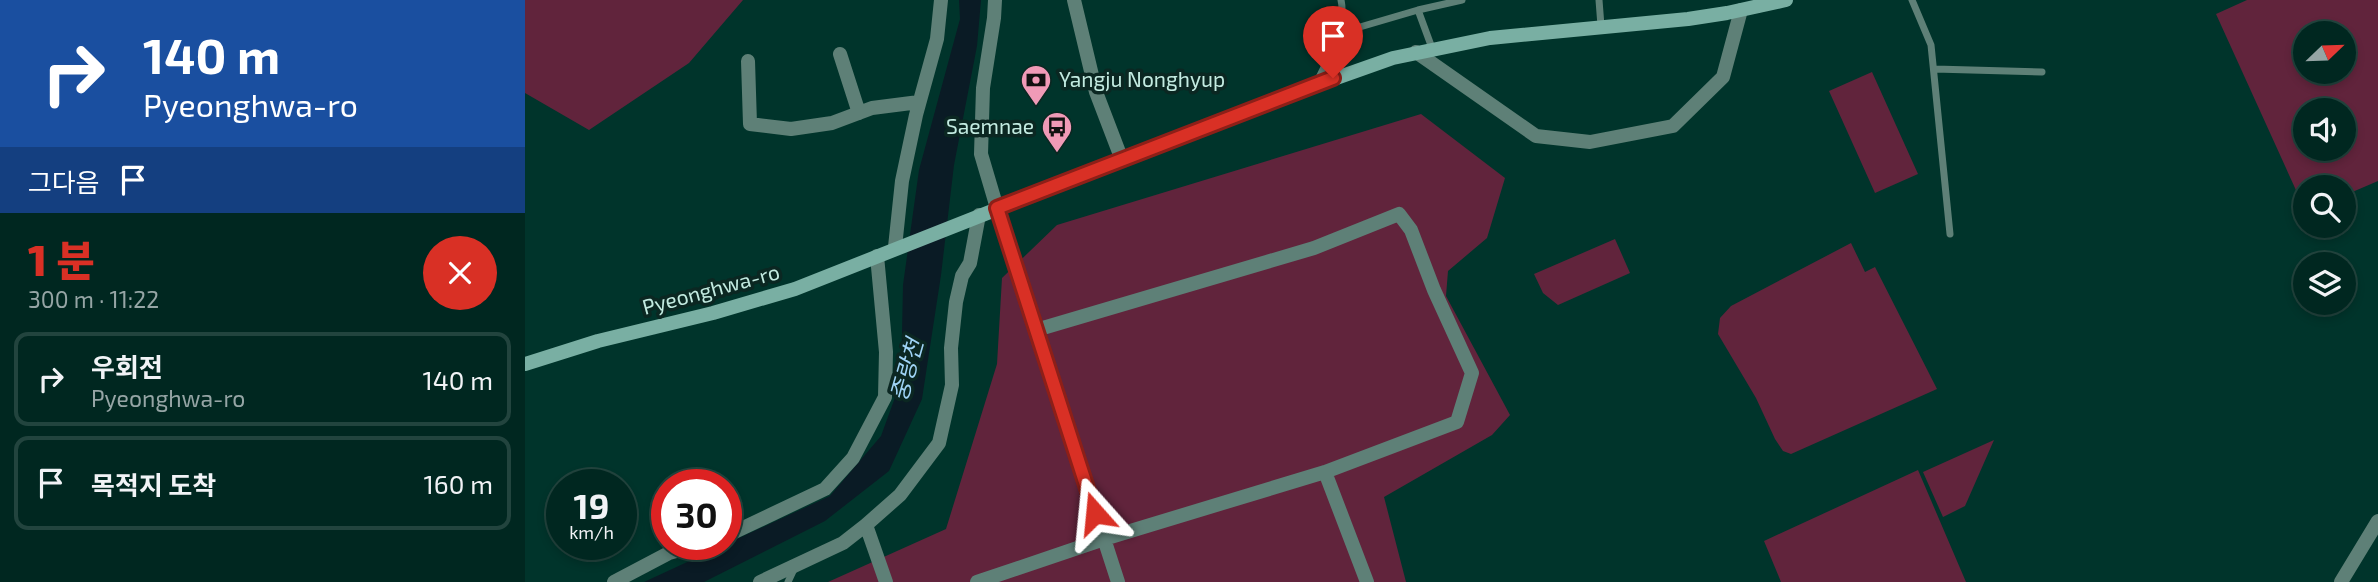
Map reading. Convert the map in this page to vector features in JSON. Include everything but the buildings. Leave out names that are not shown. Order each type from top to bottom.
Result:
[{"type":"main road","points":[[979,215],[1316,84],[1416,52],[1490,38],[1688,19],[1786,0]]},
{"type":"main road","name":"Pyeonghwa-ro","points":[[525,364],[598,341],[756,301],[849,269],[979,215]]},
{"type":"street","points":[[899,246],[902,181],[919,102],[937,39],[941,0]]},
{"type":"street","points":[[995,0],[983,88],[981,154],[1118,582]]},
{"type":"street","points":[[1074,0],[1096,92],[1122,160]]},
{"type":"street","points":[[1416,52],[1536,136],[1590,142],[1673,126],[1723,77],[1741,10]]},
{"type":"street","points":[[840,54],[859,113]]},
{"type":"street","points":[[748,61],[750,124],[791,129],[831,123],[872,108],[919,102]]},
{"type":"street","points":[[977,582],[1104,539],[1325,472],[1457,422],[1472,373],[1434,290],[1411,230],[1399,214],[1314,248],[1036,330]]},
{"type":"street","points":[[760,582],[843,543],[899,495],[939,443],[952,385],[951,348],[955,302],[962,276],[970,263],[979,215]]},
{"type":"street","points":[[742,528],[825,489],[853,458],[884,397],[886,352],[877,256]]},
{"type":"street","points":[[1325,472],[1367,582]]},
{"type":"street","points":[[2341,582],[2378,521]]},
{"type":"street","points":[[866,525],[886,582]]},
{"type":"street","points":[[614,582],[654,560]]},
{"type":"lane","points":[[1316,84],[1344,10],[1341,0]]},
{"type":"lane","points":[[1336,34],[1462,0]]},
{"type":"lane","points":[[1599,0],[1601,26]]},
{"type":"lane","points":[[1912,0],[1931,45],[1935,69],[1950,234]]},
{"type":"lane","points":[[1418,10],[1433,48]]},
{"type":"lane","points":[[1935,69],[2042,72]]},
{"type":"lane","points":[[787,582],[795,566]]},
{"type":"shaded area","points":[[525,0],[743,0],[689,63],[589,130],[525,93]]},
{"type":"shaded area","points":[[2247,0],[2378,0],[2378,181],[2356,190],[2356,175],[2293,175],[2293,184],[2216,14]]},
{"type":"shaded area","points":[[1872,72],[1918,174],[1875,193],[1829,91]]},
{"type":"shaded area","points":[[1421,114],[1505,178],[1487,238],[1448,271],[1446,296],[1510,415],[1492,435],[1384,497],[1406,582],[828,582],[946,529],[997,364],[1002,278],[1057,225]]},
{"type":"shaded area","points":[[1615,239],[1630,273],[1558,305],[1543,293],[1534,274]]},
{"type":"shaded area","points":[[1851,243],[1865,272],[1875,267],[1937,389],[1791,454],[1783,451],[1775,439],[1756,398],[1718,334],[1720,318],[1731,306]]},
{"type":"shaded area","points":[[1994,440],[1965,506],[1943,517],[1923,472]]},
{"type":"shaded area","points":[[1918,470],[1966,582],[1781,582],[1764,541]]},
{"type":"water","name":"중랑천","points":[[959,0],[981,0],[977,46],[954,165],[922,399],[889,471],[825,521],[704,582],[644,582],[692,560],[742,560],[742,537],[830,496],[881,436],[901,381],[903,285],[919,170],[960,19]]},
{"type":"place","name":"Yangju Nonghyup","points":[[1036,107]]},
{"type":"place","name":"Saemnae","points":[[1057,154]]},
{"type":"route","points":[[1095,513],[997,208],[1333,78]]}]
